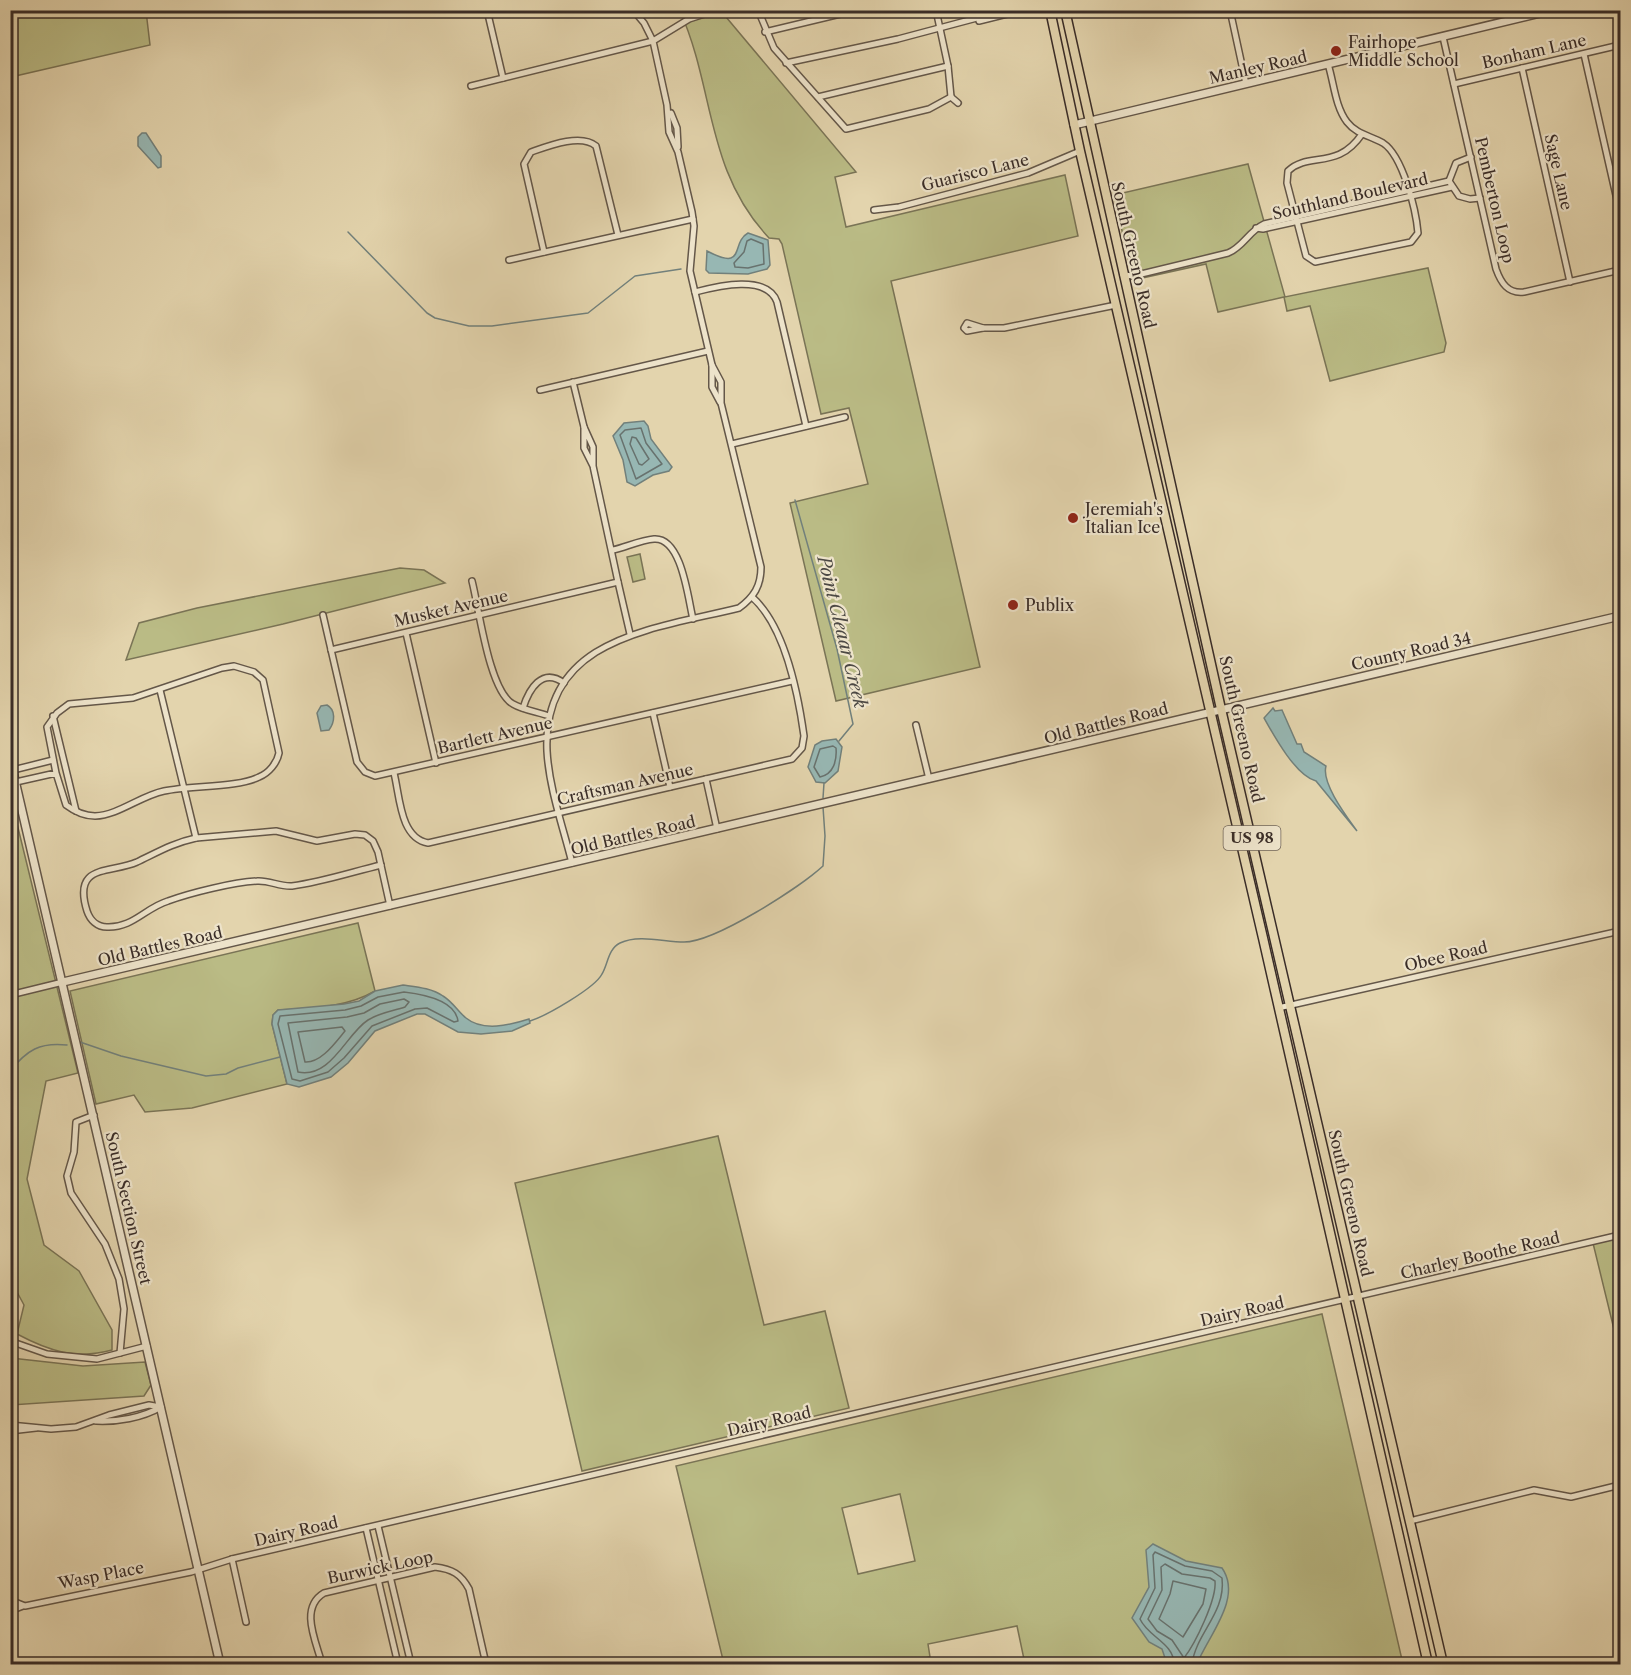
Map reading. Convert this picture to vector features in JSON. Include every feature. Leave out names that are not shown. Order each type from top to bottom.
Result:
[{"type":"main road","name":"South Greeno Road","points":[[1050,10],[1080,152],[1346,1300],[1428,1665]]},
{"type":"main road","name":"South Greeno Road","points":[[1065,10],[1221,709],[1443,1665]]},
{"type":"street","points":[[487,10],[503,78]]},
{"type":"street","points":[[572,863],[549,766],[549,716],[564,683],[585,659],[608,643],[630,634],[739,608],[752,597],[761,580],[761,567],[721,403],[721,382],[712,365],[695,292],[690,262],[693,219],[678,152],[677,128],[667,105],[653,41],[645,23],[633,10]]},
{"type":"street","points":[[471,86],[653,41],[688,19],[717,10]]},
{"type":"street","points":[[758,10],[765,32],[786,63],[846,129],[928,109],[951,97]]},
{"type":"street","points":[[765,32],[857,10]]},
{"type":"street","points":[[936,10],[948,66],[951,97],[958,103]]},
{"type":"street","points":[[971,21],[1007,10]]},
{"type":"street","points":[[786,63],[1023,10]]},
{"type":"street","points":[[1230,10],[1246,84]]},
{"type":"street","name":"Manley Road","points":[[1074,125],[1553,10]]},
{"type":"street","name":"Pemberton Loop","points":[[1443,37],[1496,269],[1503,285],[1519,292],[1620,270]]},
{"type":"street","name":"Bonham Lane","points":[[1454,84],[1620,45]]},
{"type":"street","points":[[1584,54],[1620,213]]},
{"type":"street","points":[[1329,64],[1342,113],[1352,127],[1385,145],[1397,157],[1418,233],[1416,238],[1406,244],[1315,262],[1306,256],[1287,183],[1288,171],[1297,165],[1346,152],[1362,134]]},
{"type":"street","points":[[818,97],[948,66]]},
{"type":"street","name":"Sage Lane","points":[[1522,68],[1570,282]]},
{"type":"street","points":[[544,252],[524,164],[528,154],[546,148],[584,140],[596,146],[618,235]]},
{"type":"street","name":"Guarisco Lane","points":[[874,210],[899,207],[1028,173],[1080,152]]},
{"type":"street","name":"Southland Boulevard","points":[[1471,157],[1456,163],[1450,172],[1451,184],[1465,199],[1480,198]]},
{"type":"street","name":"Southland Boulevard","points":[[1124,275],[1228,253],[1237,248],[1254,228],[1263,229],[1296,219],[1451,184]]},
{"type":"street","points":[[509,260],[693,219]]},
{"type":"street","points":[[695,292],[759,285],[771,291],[777,302],[806,426]]},
{"type":"street","points":[[983,328],[1004,328],[1116,305]]},
{"type":"street","points":[[540,390],[708,351]]},
{"type":"street","points":[[573,382],[584,427],[593,447],[593,466],[630,634]]},
{"type":"street","points":[[732,444],[845,417]]},
{"type":"street","points":[[1147,439],[1160,436]]},
{"type":"street","points":[[613,550],[655,539],[672,546],[678,557],[693,619]]},
{"type":"street","points":[[472,581],[495,680],[512,704],[549,716]]},
{"type":"street","name":"Musket Avenue","points":[[331,650],[618,582]]},
{"type":"street","name":"Craftsman Avenue","points":[[394,773],[408,830],[420,842],[435,842],[790,760],[799,754],[804,736],[784,646],[770,615],[752,597]]},
{"type":"street","name":"Bartlett Avenue","points":[[323,615],[357,762],[365,772],[375,776],[792,681]]},
{"type":"street","name":"County Road 34","points":[[1208,712],[1620,616]]},
{"type":"street","points":[[406,633],[436,763]]},
{"type":"street","points":[[239,667],[254,672],[263,680],[279,753],[268,772],[246,781],[184,788],[146,796],[103,815],[85,815],[76,811],[63,800],[53,762],[48,727],[54,716],[62,707],[77,701],[128,699],[160,690],[222,668],[239,667]]},
{"type":"street","points":[[522,708],[528,691],[540,679],[552,677],[564,683]]},
{"type":"street","points":[[160,690],[196,838]]},
{"type":"street","name":"Old Battles Road","points":[[63,982],[1208,712]]},
{"type":"street","points":[[652,713],[670,787]]},
{"type":"street","points":[[54,716],[76,811]]},
{"type":"street","points":[[916,726],[929,779]]},
{"type":"street","name":"South Section Street","points":[[10,759],[220,1665]]},
{"type":"street","points":[[13,770],[64,761]]},
{"type":"street","points":[[16,782],[56,773]]},
{"type":"street","points":[[706,778],[717,829]]},
{"type":"street","points":[[381,865],[291,886],[258,880],[174,899],[160,904],[134,922],[116,927],[102,927],[92,920],[84,897],[87,881],[92,875],[106,868],[136,862],[167,845],[196,838],[276,831],[317,841],[359,834],[373,841],[381,865],[390,906]]},
{"type":"street","name":"Obee Road","points":[[1278,1008],[1620,931]]},
{"type":"street","points":[[10,995],[63,982]]},
{"type":"street","points":[[94,1115],[76,1122],[74,1152],[67,1176],[71,1193],[105,1244],[118,1279],[124,1309],[120,1353]]},
{"type":"street","name":"Charley Boothe Road","points":[[1346,1300],[1620,1235]]},
{"type":"street","name":"Dairy Road","points":[[198,1568],[1346,1300]]},
{"type":"street","points":[[10,1341],[58,1355],[97,1359],[147,1347]]},
{"type":"street","points":[[10,1425],[62,1429],[94,1421],[109,1414],[149,1406],[161,1407]]},
{"type":"street","points":[[10,1431],[37,1427]]},
{"type":"street","points":[[1410,1521],[1534,1490],[1571,1497],[1620,1485]]},
{"type":"street","points":[[378,1526],[411,1665]]},
{"type":"street","points":[[366,1528],[398,1665]]},
{"type":"street","points":[[232,1559],[246,1622]]},
{"type":"street","name":"Burwick Loop","points":[[322,1665],[310,1617],[312,1603],[324,1593],[435,1567],[457,1573],[469,1589],[484,1664]]},
{"type":"street","name":"Wasp Place","points":[[10,1611],[198,1568]]},
{"type":"street","points":[[1412,1597],[1428,1594]]},
{"type":"street","points":[[10,1600],[24,1606]]},
{"type":"green space","points":[[10,11],[146,11],[150,45],[11,77]]},
{"type":"green space","points":[[680,11],[721,11],[856,172],[835,177],[846,227],[1065,175],[1078,236],[891,281],[980,667],[836,701],[790,503],[868,484],[849,408],[821,414],[782,244],[779,239],[769,238],[748,212],[733,185],[722,157],[700,70]]},
{"type":"green space","points":[[1248,164],[1285,297],[1428,268],[1446,343],[1444,352],[1330,381],[1310,306],[1287,311],[1284,297],[1218,312],[1206,264],[1133,280],[1114,195]]},
{"type":"green space","points":[[640,554],[645,579],[633,582],[627,557]]},
{"type":"green space","points":[[400,568],[424,570],[445,583],[283,624],[126,660],[139,623],[197,608]]},
{"type":"green space","points":[[10,795],[78,1073],[46,1081],[27,1179],[44,1245],[79,1271],[112,1330],[112,1350],[99,1353],[63,1352],[40,1345],[17,1334],[24,1305],[10,1279]]},
{"type":"green space","points":[[358,923],[375,991],[340,1004],[278,1010],[273,1015],[272,1024],[287,1084],[192,1108],[145,1112],[134,1095],[96,1104],[70,991]]},
{"type":"green space","points":[[718,1136],[764,1325],[825,1311],[849,1408],[582,1471],[515,1183]]},
{"type":"green space","points":[[1620,1232],[1620,1354],[1592,1239]]},
{"type":"green space","points":[[1322,1314],[1403,1664],[1025,1664],[1017,1626],[928,1644],[930,1657],[898,1664],[724,1664],[676,1466]],"holes":[[[900,1494],[915,1561],[858,1574],[842,1508]]]},
{"type":"green space","points":[[11,1358],[83,1366],[145,1362],[151,1385],[144,1396],[11,1405]]},
{"type":"water","points":[[146,133],[161,156],[161,167],[158,168],[138,146],[138,137]]},
{"type":"water","points":[[748,233],[768,240],[770,265],[767,269],[748,274],[709,273],[706,270],[707,251],[720,257],[733,257]]},
{"type":"water","points":[[644,421],[648,426],[651,439],[672,467],[669,471],[653,475],[635,486],[627,482],[623,460],[613,436],[624,423]]},
{"type":"water","points":[[327,705],[332,710],[333,720],[329,730],[321,731],[317,713],[321,706]]},
{"type":"water","points":[[1273,708],[1275,711],[1282,710],[1297,744],[1301,744],[1304,752],[1326,766],[1325,773],[1331,790],[1357,831],[1316,781],[1301,772],[1286,754],[1264,718]]},
{"type":"water","points":[[836,739],[842,747],[838,771],[825,783],[816,782],[808,767],[815,745],[822,741]]},
{"type":"water","points":[[403,985],[438,993],[450,1001],[466,1018],[480,1025],[497,1026],[529,1019],[530,1023],[512,1031],[481,1034],[458,1032],[425,1014],[417,1014],[375,1031],[348,1063],[331,1077],[299,1087],[287,1084],[272,1024],[273,1015],[278,1010],[359,1001],[375,991]]},
{"type":"water","points":[[1153,1544],[1186,1561],[1222,1568],[1227,1580],[1228,1592],[1222,1617],[1197,1664],[1167,1664],[1162,1649],[1149,1642],[1132,1618],[1149,1587],[1146,1550]]},
{"type":"waterway","name":"Point Cleaar Creek","points":[[348,232],[427,313],[435,318],[469,326],[492,326],[588,313],[635,276],[681,269]]},
{"type":"waterway","name":"Point Cleaar Creek","points":[[795,500],[837,649],[853,724],[839,741]]},
{"type":"waterway","name":"Point Cleaar Creek","points":[[823,798],[824,783]]},
{"type":"waterway","points":[[530,1021],[558,1008],[590,987],[598,980],[611,953],[620,943],[635,939],[684,942],[698,940],[735,924],[777,900],[811,876],[823,866],[825,836],[823,807]]},
{"type":"waterway","points":[[80,1042],[121,1056],[206,1076],[226,1074],[238,1068],[280,1057]]},
{"type":"waterway","name":"Point Cleaar Creek","points":[[10,1071],[22,1058],[35,1049],[49,1045],[67,1045]]},
{"type":"place","name":"Fairhope Middle School","points":[[1336,51]]},
{"type":"place","name":"Jeremiah's Italian Ice","points":[[1073,518]]},
{"type":"place","name":"Publix","points":[[1013,605]]}]
